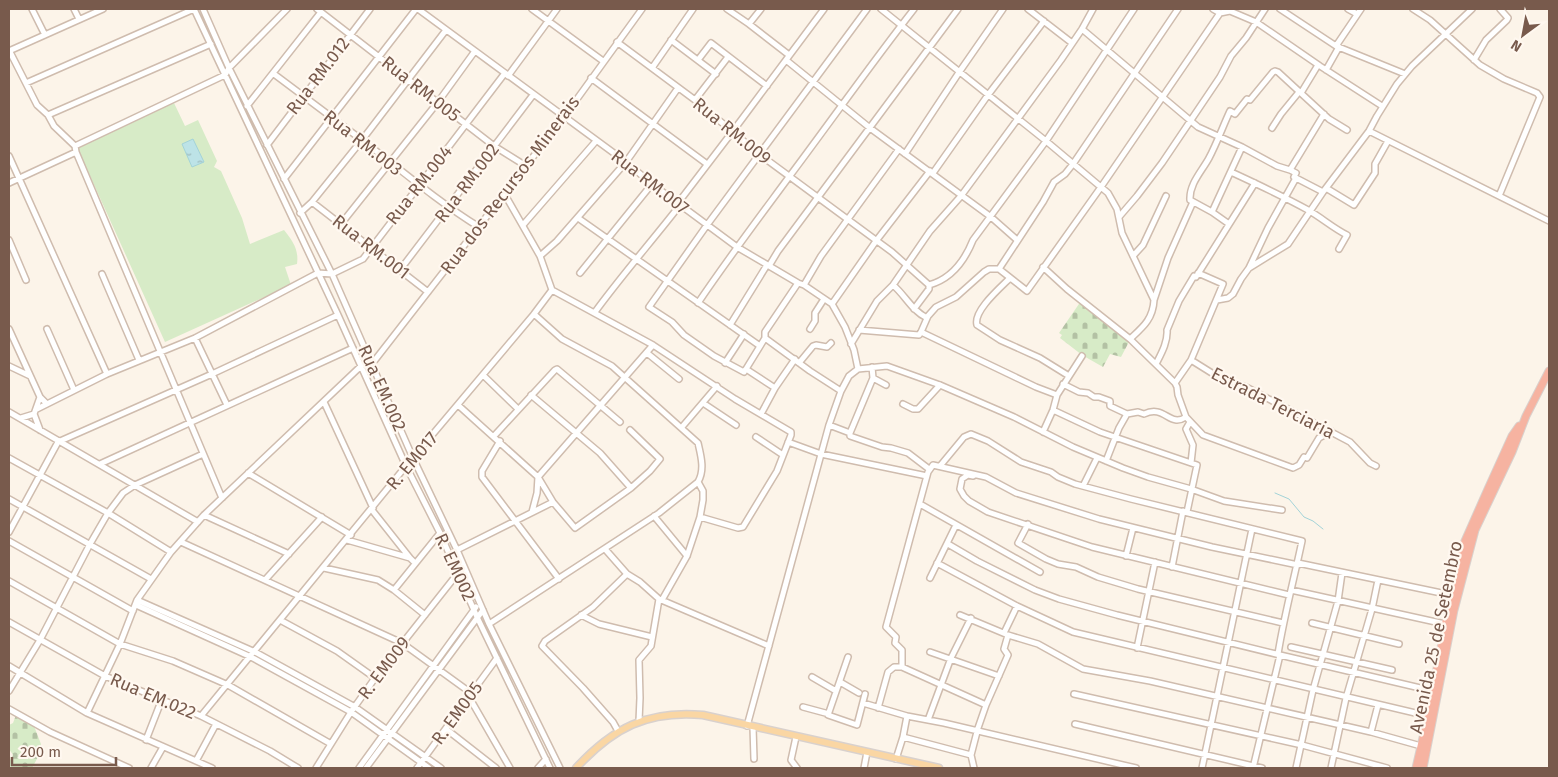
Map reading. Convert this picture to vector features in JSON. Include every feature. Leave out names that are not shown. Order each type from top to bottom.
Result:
[{"type":"highway","points":[[1526,416],[1549,371]]},
{"type":"highway","name":"Avenida 25 de Setembro","points":[[1416,768],[1457,570],[1473,521],[1512,436],[1526,416]]},
{"type":"highway","name":"Avenida 25 de Setembro","points":[[1423,768],[1454,610],[1469,549],[1475,530],[1512,452],[1526,416]]},
{"type":"main road","points":[[576,768],[593,750],[618,731],[638,721],[670,714],[686,713],[939,768]]},
{"type":"street","points":[[32,9],[44,35]]},
{"type":"street","points":[[74,9],[79,20]]},
{"type":"street","points":[[103,9],[9,51],[37,105],[48,115],[54,126],[75,149],[222,498]]},
{"type":"street","points":[[26,83],[194,9]]},
{"type":"street","name":"Rua EM.002","points":[[194,9],[361,366]]},
{"type":"street","name":"Rua EM.002","points":[[203,9],[229,68],[373,360],[413,458],[457,550],[489,624],[560,768]]},
{"type":"street","points":[[9,183],[224,75],[287,9]]},
{"type":"street","name":"Rua RM.012","points":[[267,145],[370,9]]},
{"type":"street","points":[[284,179],[417,9]]},
{"type":"street","name":"Rua RM.007","points":[[417,9],[626,162],[652,184],[736,247],[832,304],[845,327],[858,369]]},
{"type":"street","points":[[532,9],[603,61]]},
{"type":"street","name":"Rua RM.004","points":[[318,273],[332,274],[363,259],[557,9]]},
{"type":"street","name":"Rua dos Recursos Minerais","points":[[373,360],[564,117],[642,9]]},
{"type":"street","points":[[652,68],[693,9]]},
{"type":"street","points":[[727,9],[749,24],[841,105],[991,217],[1017,240]]},
{"type":"street","points":[[749,24],[761,9]]},
{"type":"street","points":[[867,9],[707,225],[649,308],[672,322],[684,335],[725,363],[744,372],[765,338],[765,332],[899,149]]},
{"type":"street","points":[[881,9],[1046,140],[1112,198],[1122,232],[1154,300]]},
{"type":"street","points":[[698,303],[736,247],[914,9]]},
{"type":"street","points":[[730,324],[778,251],[958,9]]},
{"type":"street","points":[[905,154],[1003,9]]},
{"type":"street","points":[[1028,9],[1072,43]]},
{"type":"street","points":[[914,309],[929,289],[929,284],[943,279],[967,255],[973,240],[1046,140],[1134,9]]},
{"type":"street","points":[[999,269],[1054,182],[1074,164],[1178,9]]},
{"type":"street","points":[[1213,9],[1220,13],[1230,11],[1256,22],[1382,106]]},
{"type":"street","points":[[1119,217],[1138,196],[1157,169],[1220,77],[1231,56],[1265,9]]},
{"type":"street","points":[[1280,9],[1338,47],[1404,75]]},
{"type":"street","points":[[1348,9],[1357,14]]},
{"type":"street","points":[[1326,70],[1360,9]]},
{"type":"street","points":[[1413,9],[1430,20],[1474,60],[1504,79],[1537,93],[1540,97],[1499,196]]},
{"type":"street","points":[[1249,268],[1288,244],[1324,190],[1369,131],[1382,106],[1404,75],[1472,9]]},
{"type":"street","points":[[1474,60],[1486,40],[1507,20],[1508,18],[1500,9]]},
{"type":"street","points":[[248,106],[274,74],[319,10]]},
{"type":"street","name":"Rua RM.005","points":[[319,10],[494,146],[526,166]]},
{"type":"street","points":[[595,312],[617,282],[638,260],[822,10]]},
{"type":"street","points":[[851,344],[877,301],[893,285],[930,230],[961,196],[1072,43],[1082,29],[1090,10]]},
{"type":"street","points":[[859,330],[919,335],[927,318],[936,307],[956,297],[990,269],[999,269],[1027,291],[1220,13]]},
{"type":"street","points":[[832,304],[876,241],[931,172],[1044,21]]},
{"type":"street","points":[[1082,29],[1134,75],[1198,127],[1242,147],[1277,166],[1296,173],[1294,177],[1296,178],[1268,228],[1249,268],[1233,294],[1228,298],[1217,300]]},
{"type":"street","points":[[300,213],[312,202],[362,140],[446,30]]},
{"type":"street","points":[[671,40],[716,74]]},
{"type":"street","name":"Rua RM.009","points":[[617,42],[695,100],[759,154],[892,252],[929,284]]},
{"type":"street","points":[[48,115],[210,44]]},
{"type":"street","points":[[698,60],[711,44],[767,86]]},
{"type":"street","points":[[342,224],[475,52]]},
{"type":"street","points":[[695,100],[728,57]]},
{"type":"street","points":[[1272,128],[1280,114],[1300,93],[1318,65]]},
{"type":"street","points":[[1229,224],[1190,200],[1190,193],[1230,111],[1235,114],[1247,99],[1250,100],[1275,70],[1324,114],[1347,130]]},
{"type":"street","name":"Rua RM.003","points":[[274,74],[362,140],[418,186],[478,227]]},
{"type":"street","points":[[591,78],[707,164]]},
{"type":"street","points":[[540,256],[557,241],[626,162],[678,88]]},
{"type":"street","name":"Rua RM.002","points":[[400,270],[533,95]]},
{"type":"street","points":[[1290,170],[1324,114]]},
{"type":"street","points":[[1369,131],[1549,221]]},
{"type":"street","points":[[524,225],[596,141]]},
{"type":"street","points":[[1296,178],[1354,205],[1374,173],[1375,164],[1388,141]]},
{"type":"street","points":[[1212,212],[1242,147]]},
{"type":"street","points":[[9,156],[107,374]]},
{"type":"street","points":[[1231,172],[1285,197],[1334,229],[1348,235],[1339,249]]},
{"type":"street","points":[[1156,364],[1164,347],[1167,330],[1179,300],[1255,183]]},
{"type":"street","points":[[580,273],[652,184]]},
{"type":"street","points":[[504,193],[540,256],[552,290],[653,345],[735,399],[791,432],[792,435],[782,455],[777,471],[743,528],[700,517]]},
{"type":"street","points":[[1132,256],[1143,245],[1166,196]]},
{"type":"street","name":"Rua RM.001","points":[[312,202],[428,292]]},
{"type":"street","points":[[1130,339],[1153,312],[1154,300],[1165,265],[1193,202]]},
{"type":"street","points":[[578,218],[760,346]]},
{"type":"street","points":[[9,240],[26,280]]},
{"type":"street","points":[[1043,267],[1067,289],[1130,339],[1175,383],[1186,417],[1198,432],[1208,438],[1293,468],[1299,465],[1304,457],[1307,458],[1319,438],[1331,431]]},
{"type":"street","points":[[21,418],[107,374],[195,338],[318,273]]},
{"type":"street","points":[[1191,360],[1223,284],[1198,273]]},
{"type":"street","points":[[102,274],[139,360]]},
{"type":"street","points":[[1010,278],[988,300],[975,321],[976,325],[1000,340],[1040,358],[1068,376]]},
{"type":"street","points":[[893,285],[907,298],[914,309],[927,318]]},
{"type":"street","name":"R. EM017","points":[[201,716],[552,290]]},
{"type":"street","points":[[810,329],[816,321],[815,312],[824,298]]},
{"type":"street","points":[[489,624],[654,516],[698,482],[702,475],[702,457],[698,443],[682,427],[612,366],[562,339],[534,314]]},
{"type":"street","points":[[9,532],[58,442],[212,374],[338,315]]},
{"type":"street","points":[[9,329],[40,397],[47,404]]},
{"type":"street","points":[[47,329],[74,390]]},
{"type":"street","points":[[921,332],[1033,386],[1057,395]]},
{"type":"street","points":[[725,363],[744,334]]},
{"type":"street","points":[[195,338],[227,405]]},
{"type":"street","points":[[765,338],[810,371],[841,390]]},
{"type":"street","points":[[761,414],[775,388],[797,361],[813,346],[827,347],[831,343]]},
{"type":"street","points":[[532,512],[537,493],[538,477],[653,345]]},
{"type":"street","points":[[100,464],[353,348]]},
{"type":"street","points":[[647,353],[679,379]]},
{"type":"street","points":[[1043,432],[1054,410],[1057,395],[1082,356]]},
{"type":"street","points":[[87,712],[120,644],[136,605],[151,579],[171,552],[204,515],[248,473],[361,366],[373,360]]},
{"type":"street","name":"Estrada Terciaria","points":[[1175,383],[1191,360],[1216,375],[1248,388],[1302,418],[1331,431],[1350,442],[1370,463],[1376,466]]},
{"type":"street","points":[[9,366],[30,376]]},
{"type":"street","name":"R. EM002","points":[[361,366],[406,466],[440,533],[550,768]]},
{"type":"street","points":[[754,759],[750,726],[769,646],[829,425],[846,380],[858,369],[887,366],[940,385],[1014,417],[1097,458],[1148,477],[1191,489],[1224,501],[1282,510]]},
{"type":"street","points":[[872,367],[873,378],[850,436],[882,448],[891,448],[908,454],[929,469]]},
{"type":"street","points":[[494,436],[557,369],[620,422]]},
{"type":"street","points":[[746,369],[775,388]]},
{"type":"street","points":[[483,375],[518,409]]},
{"type":"street","points":[[873,378],[886,386]]},
{"type":"street","points":[[1063,384],[1078,392],[1088,393],[1094,398],[1099,397],[1110,401],[1110,406],[1127,414],[1138,412],[1144,414],[1150,410],[1174,419],[1180,420],[1186,417]]},
{"type":"street","points":[[903,404],[913,409],[918,409],[940,385]]},
{"type":"street","points":[[682,427],[716,386]]},
{"type":"street","points":[[531,395],[600,453],[631,488]]},
{"type":"street","points":[[40,397],[36,412],[40,430]]},
{"type":"street","points":[[324,402],[372,509],[416,563]]},
{"type":"street","points":[[703,403],[736,425]]},
{"type":"street","points":[[458,405],[538,477],[553,502],[574,528],[631,488],[660,459],[630,430]]},
{"type":"street","points":[[1054,410],[1115,438],[1196,465],[1185,512],[1176,539],[1172,567]]},
{"type":"street","points":[[9,412],[198,522]]},
{"type":"street","points":[[1106,461],[1122,420],[1127,414]]},
{"type":"street","points":[[1190,422],[1186,433],[1192,446],[1191,463]]},
{"type":"street","points":[[829,425],[850,432]]},
{"type":"street","points":[[940,466],[964,437],[971,434],[988,441],[1021,462],[1051,472],[1064,480],[1302,541],[1283,623],[1274,680],[1254,767]]},
{"type":"street","points":[[756,436],[782,455]]},
{"type":"street","points":[[500,441],[482,470],[482,477],[559,579]]},
{"type":"street","points":[[788,442],[821,454],[927,476]]},
{"type":"street","points":[[9,691],[40,640],[90,544],[123,493],[203,454]]},
{"type":"street","points":[[9,458],[171,552]]},
{"type":"street","points":[[1083,486],[1097,458]]},
{"type":"street","points":[[902,667],[902,650],[896,645],[896,637],[886,627],[929,469],[933,465],[980,476],[995,481],[1016,493],[1176,539],[1246,555],[1451,595]]},
{"type":"street","points":[[248,473],[351,535]]},
{"type":"street","points":[[980,476],[968,476],[962,479],[960,489],[964,496],[988,512],[1092,547],[1240,584],[1338,601],[1445,624]]},
{"type":"street","points":[[123,493],[125,480]]},
{"type":"street","points":[[638,721],[640,698],[639,660],[651,646],[661,600],[687,556],[700,517],[703,491],[698,482]]},
{"type":"street","points":[[9,499],[151,579]]},
{"type":"street","points":[[457,550],[553,502]]},
{"type":"street","points":[[920,504],[1040,572]]},
{"type":"street","points":[[204,515],[289,554]]},
{"type":"street","points":[[654,516],[687,556]]},
{"type":"street","points":[[265,580],[322,517]]},
{"type":"street","points":[[1028,524],[1018,543],[1058,564],[1076,567],[1098,577],[1148,591],[1283,623]]},
{"type":"street","points":[[930,578],[956,525]]},
{"type":"street","points":[[1126,556],[1133,528]]},
{"type":"street","points":[[1202,768],[1252,529]]},
{"type":"street","points":[[394,590],[440,533]]},
{"type":"street","points":[[347,540],[410,558]]},
{"type":"street","points":[[9,541],[74,576],[136,605],[253,654],[386,730],[441,768]]},
{"type":"street","points":[[181,542],[402,643],[470,695],[510,768]]},
{"type":"street","points":[[948,544],[968,557],[1035,590],[1059,598],[1142,621],[1433,691]]},
{"type":"street","points":[[605,549],[627,574],[661,600],[769,646]]},
{"type":"street","points":[[1137,648],[1155,562]]},
{"type":"street","points":[[938,563],[1017,606],[1073,632],[1428,716]]},
{"type":"street","points":[[324,568],[378,580],[394,590],[425,616]]},
{"type":"street","name":"R. EM009","points":[[316,768],[375,678],[458,573]]},
{"type":"street","points":[[1296,768],[1313,690],[1338,601],[1342,573]]},
{"type":"street","points":[[618,731],[613,722],[583,688],[542,646],[545,641],[593,607],[627,574]]},
{"type":"street","points":[[1331,768],[1346,698],[1372,609],[1378,580]]},
{"type":"street","points":[[9,581],[120,644],[173,661],[228,685],[331,744]]},
{"type":"street","points":[[359,768],[385,737],[392,734],[480,602]]},
{"type":"street","points":[[974,768],[971,755],[977,731],[1008,655],[1004,649],[1006,634],[1017,606]]},
{"type":"street","points":[[366,768],[385,737],[386,730],[484,610]]},
{"type":"street","points":[[581,615],[599,624],[652,637]]},
{"type":"street","points":[[960,615],[1006,634],[1038,644],[1083,669],[1150,681],[1371,732],[1421,746]]},
{"type":"street","points":[[928,720],[951,658],[970,618]]},
{"type":"street","points":[[280,620],[337,651],[375,678]]},
{"type":"street","name":"Rua EM.022","points":[[9,622],[105,676],[201,716],[270,751],[298,768]]},
{"type":"street","points":[[1312,623],[1399,644]]},
{"type":"street","points":[[1291,647],[1392,670]]},
{"type":"street","points":[[930,652],[1000,676]]},
{"type":"street","points":[[829,714],[848,657]]},
{"type":"street","name":"R. EM005","points":[[417,768],[497,658]]},
{"type":"street","points":[[9,666],[87,712],[212,768]]},
{"type":"street","points":[[878,708],[888,672],[894,667],[902,667],[986,705]]},
{"type":"street","points":[[812,677],[836,691]]},
{"type":"street","points":[[803,707],[829,714],[828,716],[856,726],[863,703],[862,693],[840,682]]},
{"type":"street","points":[[1074,694],[1302,745],[1387,768]]},
{"type":"street","points":[[146,740],[162,699]]},
{"type":"street","points":[[863,703],[907,716],[1136,768]]},
{"type":"street","points":[[1371,732],[1378,705]]},
{"type":"street","points":[[9,709],[50,732],[129,768]]},
{"type":"street","points":[[353,710],[385,737],[429,768]]},
{"type":"street","points":[[896,758],[907,716]]},
{"type":"street","points":[[196,761],[216,724]]},
{"type":"street","points":[[1075,724],[1262,768]]},
{"type":"street","points":[[446,728],[496,768]]},
{"type":"street","points":[[903,736],[971,755]]},
{"type":"street","points":[[796,737],[791,760],[797,768]]},
{"type":"street","points":[[151,768],[163,747]]},
{"type":"street","points":[[864,768],[866,752]]},
{"type":"street","points":[[538,768],[546,759]]},
{"type":"green space","points":[[174,103],[185,126],[198,120],[217,161],[214,167],[221,171],[242,218],[250,244],[284,230],[295,246],[297,264],[285,267],[291,285],[165,342],[77,147]]},
{"type":"green space","points":[[1081,301],[1130,340],[1121,357],[1110,354],[1103,367],[1082,355],[1060,338],[1062,335],[1059,333]]},
{"type":"green space","points":[[16,715],[34,726],[41,744],[38,757],[32,768],[9,767],[9,762],[13,755],[9,749],[9,725],[13,723]]},
{"type":"water","points":[[193,139],[204,162],[192,167],[182,144]]},
{"type":"waterway","points":[[1275,493],[1289,499],[1304,517],[1323,529]]},
{"type":"waterway","points":[[951,549],[967,558]]}]
